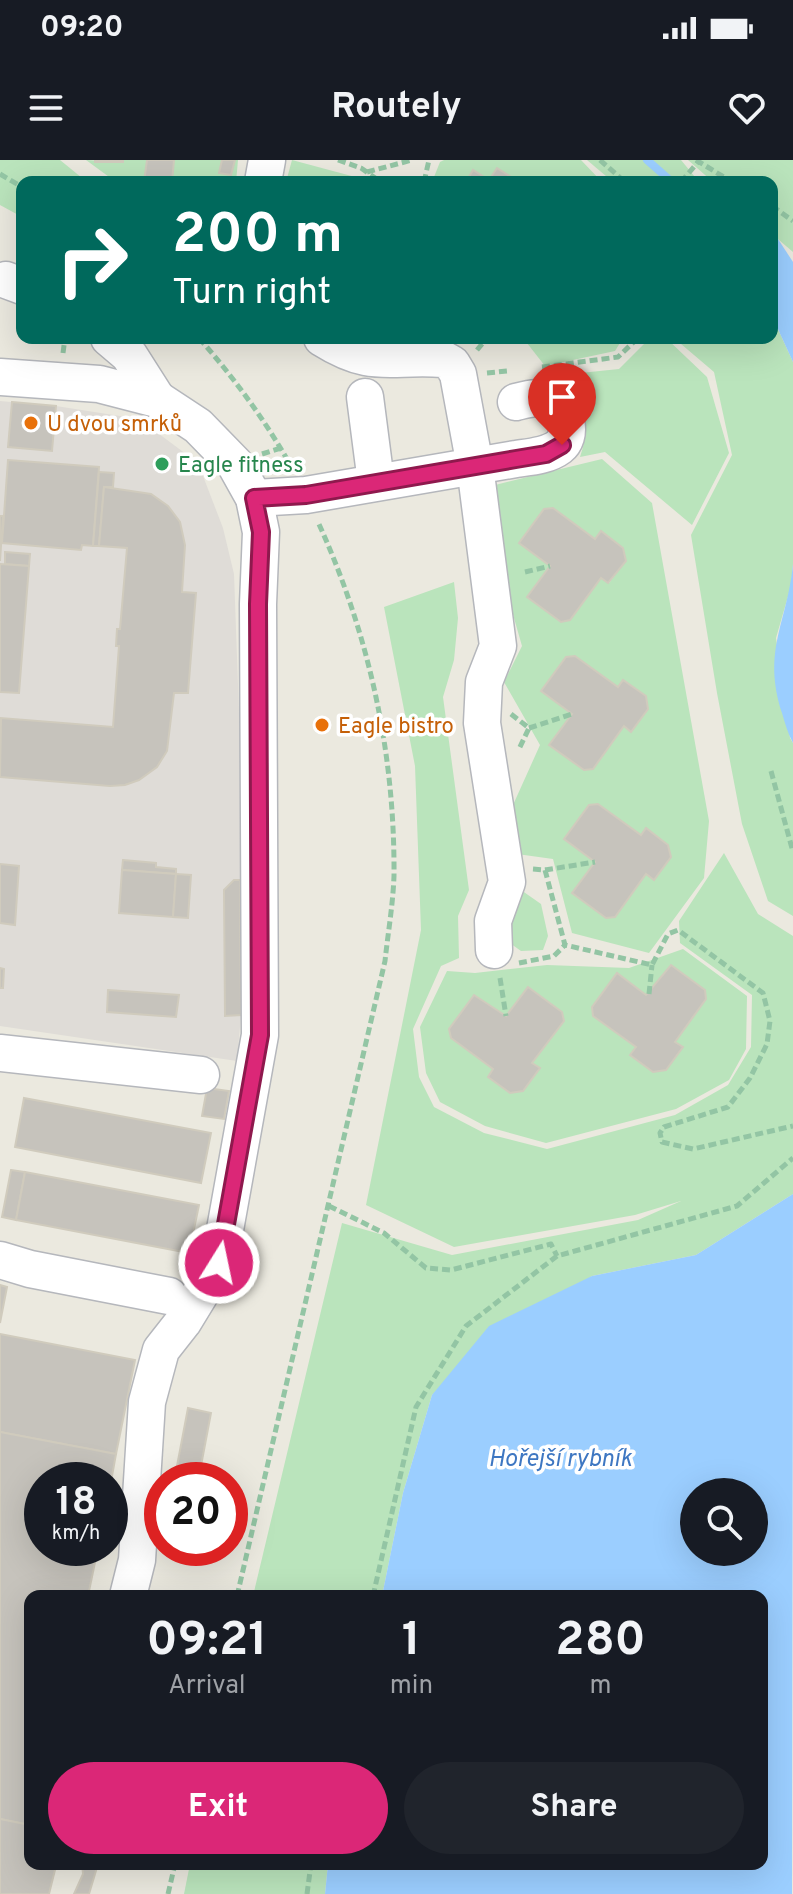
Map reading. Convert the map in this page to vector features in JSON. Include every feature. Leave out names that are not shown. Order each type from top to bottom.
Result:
[{"type":"street","points":[[116,344],[129,355],[157,399]]},
{"type":"street","points":[[333,344],[356,357],[386,350],[422,357],[464,359],[458,374],[475,466],[498,646],[484,682],[482,723],[507,882],[493,921],[494,950]]},
{"type":"street","points":[[0,377],[99,384],[157,399],[198,426],[235,464],[254,498],[261,532],[258,604],[260,1035],[219,1263],[183,1322],[161,1350],[147,1402],[137,1560],[130,1590]]},
{"type":"street","points":[[254,498],[306,495],[546,454],[562,445],[568,432],[564,415],[553,402],[516,386]]},
{"type":"street","points":[[365,397],[393,479]]},
{"type":"street","points":[[0,1053],[201,1075]]},
{"type":"street","points":[[0,1260],[30,1269],[169,1296]]},
{"type":"path","points":[[338,160],[372,176]]},
{"type":"path","points":[[366,172],[412,160]]},
{"type":"path","points":[[600,160],[618,176]]},
{"type":"path","points":[[697,161],[722,176]]},
{"type":"path","points":[[204,344],[281,448]]},
{"type":"path","points":[[531,368],[618,357],[632,344]]},
{"type":"path","points":[[464,359],[516,386]]},
{"type":"path","points":[[238,1590],[385,961],[394,880],[393,810],[382,717],[363,639],[341,571],[306,495]]},
{"type":"path","points":[[525,572],[550,566]]},
{"type":"path","points":[[529,728],[572,714]]},
{"type":"path","points":[[771,771],[793,852]]},
{"type":"path","points":[[504,868],[545,870],[595,862]]},
{"type":"path","points":[[545,870],[565,945]]},
{"type":"path","points":[[649,994],[652,965],[668,934],[678,930],[763,993],[770,1021],[767,1044],[728,1107],[664,1127],[660,1133],[662,1142],[693,1149],[793,1126]]},
{"type":"path","points":[[494,950],[519,963],[554,956],[565,945]]},
{"type":"path","points":[[565,945],[652,965]]},
{"type":"path","points":[[494,950],[506,1016]]},
{"type":"path","points":[[374,1590],[416,1407],[466,1326],[557,1256],[737,1206],[793,1158]]},
{"type":"path","points":[[329,1206],[384,1233],[426,1268],[451,1270],[551,1244],[557,1256]]},
{"type":"path","points":[[168,1894],[174,1870]]},
{"type":"path","points":[[307,1894],[310,1870]]},
{"type":"shaded area","points":[[0,401],[139,419],[198,463],[223,528],[234,574],[243,823],[240,880],[241,1015],[237,1061],[0,1026]]},
{"type":"green space","points":[[0,160],[60,160],[80,176],[16,176],[16,214],[0,205]]},
{"type":"green space","points":[[86,160],[147,160],[145,176],[108,176]]},
{"type":"green space","points":[[174,160],[222,160],[219,172],[230,175],[235,160],[238,160],[237,176],[173,176]]},
{"type":"green space","points":[[292,160],[352,176],[288,176]]},
{"type":"green space","points":[[581,160],[596,176],[510,176],[497,168],[492,176],[482,176],[473,171],[470,176],[434,176],[440,162]]},
{"type":"green space","points":[[587,160],[681,160],[694,176],[606,176]]},
{"type":"green space","points":[[688,160],[793,160],[793,252],[778,239],[778,176],[706,176]]},
{"type":"green space","points":[[778,329],[793,362],[793,564],[791,586],[776,638],[793,743],[793,916],[768,901],[742,824],[691,535],[732,455],[714,372],[681,344],[778,344]]},
{"type":"green space","points":[[528,344],[619,344],[615,351],[545,366]]},
{"type":"green space","points":[[644,344],[672,344],[707,377],[729,453],[692,525],[605,452],[580,457],[585,432],[582,413],[570,397],[549,382],[551,376],[619,369]]},
{"type":"green space","points":[[602,459],[652,503],[709,821],[704,878],[649,953],[572,933],[553,859],[517,854],[513,805],[540,745],[504,682],[522,646],[504,583],[495,485]],"holes":[[[553,508],[595,539],[601,532],[623,548],[626,561],[609,583],[601,578],[570,620],[561,622],[527,597],[550,566],[544,509]],[[575,656],[618,687],[624,680],[646,696],[631,731],[624,726],[593,769],[584,770],[550,745],[572,714],[566,658]],[[589,806],[641,835],[646,828],[668,845],[671,857],[654,880],[646,874],[615,917],[606,918],[572,893],[595,862],[564,839]]]},
{"type":"green space","points":[[454,582],[458,618],[454,660],[443,697],[469,890],[458,916],[459,958],[441,966],[413,1029],[419,1077],[434,1107],[484,1133],[547,1149],[675,1115],[728,1085],[751,1047],[752,995],[680,943],[679,921],[724,853],[758,914],[793,936],[793,1194],[696,1255],[592,1276],[432,1395],[403,1493],[383,1590],[254,1590],[342,1223],[452,1255],[638,1220],[681,1201],[635,1215],[454,1247],[366,1205],[421,930],[415,766],[384,607]]},
{"type":"green space","points":[[521,890],[541,904],[548,936],[543,950],[521,951],[500,936]]},
{"type":"green space","points":[[683,949],[747,996],[746,1049],[729,1080],[676,1109],[546,1143],[485,1126],[440,1102],[426,1073],[420,1027],[447,971],[475,973],[547,965],[629,968]],"holes":[[[671,965],[705,990],[706,999],[675,1042],[682,1047],[631,1055],[636,1047],[593,1016],[592,1007],[617,973],[646,995]],[[528,987],[562,1012],[563,1021],[532,1063],[539,1069],[523,1091],[510,1093],[488,1077],[493,1069],[451,1037],[449,1029],[474,995],[506,1016]]]},
{"type":"green space","points":[[189,1870],[327,1870],[325,1894],[184,1894]]},
{"type":"water","points":[[778,239],[793,262],[793,362],[778,329]]},
{"type":"water","points":[[793,564],[793,743],[776,691],[774,672]]},
{"type":"water","name":"Hořejší rybník","points":[[793,1194],[792,1894],[325,1894],[327,1870],[768,1870],[768,1590],[383,1590],[403,1493],[432,1395],[489,1326],[592,1276],[696,1255]]},
{"type":"building","points":[[123,160],[123,162],[95,162]]},
{"type":"building","points":[[147,160],[174,160],[173,176],[145,176]]},
{"type":"building","points":[[222,160],[235,160],[231,175],[219,173]]},
{"type":"building","points":[[497,168],[510,176],[492,176]]},
{"type":"building","points":[[12,402],[56,406],[52,451],[8,447]]},
{"type":"building","points":[[8,460],[99,467],[93,546],[82,545],[81,550],[2,543]]},
{"type":"building","points":[[99,472],[114,473],[113,487],[104,487],[99,546],[93,546]]},
{"type":"building","points":[[104,487],[151,494],[168,506],[180,522],[185,545],[182,592],[196,593],[188,693],[174,693],[167,751],[157,767],[139,780],[110,786],[0,777],[1,718],[113,727],[119,646],[116,646],[117,629],[120,629],[127,548],[99,546]]},
{"type":"building","points":[[553,508],[595,539],[601,531],[623,548],[626,561],[608,583],[601,578],[570,620],[561,622],[527,597],[550,566],[519,543],[544,509]]},
{"type":"building","points":[[0,516],[3,516],[0,561]]},
{"type":"building","points":[[5,552],[30,554],[29,566],[5,564]]},
{"type":"building","points":[[0,564],[29,566],[19,693],[0,692]]},
{"type":"building","points":[[575,656],[618,687],[623,680],[646,696],[648,709],[631,732],[624,726],[593,769],[584,770],[549,745],[572,714],[541,691],[566,657]]},
{"type":"building","points":[[598,804],[641,835],[646,828],[668,845],[671,857],[654,880],[646,874],[615,917],[606,918],[572,893],[595,862],[564,839],[589,805]]},
{"type":"building","points":[[123,860],[156,863],[156,867],[176,869],[176,874],[122,870]]},
{"type":"building","points":[[0,864],[19,866],[15,925],[0,923]]},
{"type":"building","points":[[122,870],[176,874],[173,917],[119,913]]},
{"type":"building","points":[[176,874],[191,875],[188,918],[173,917]]},
{"type":"building","points":[[234,880],[240,880],[241,1015],[225,1016],[224,890]]},
{"type":"building","points":[[671,965],[705,990],[706,999],[675,1042],[683,1047],[666,1070],[653,1072],[630,1055],[636,1047],[593,1016],[592,1007],[617,973],[646,995]]},
{"type":"building","points":[[0,968],[4,969],[3,988],[0,988]]},
{"type":"building","points":[[528,987],[562,1012],[564,1021],[532,1063],[540,1068],[523,1091],[510,1093],[488,1077],[493,1069],[451,1038],[449,1029],[474,995],[506,1016]]},
{"type":"building","points":[[108,990],[179,995],[176,1017],[107,1012]]},
{"type":"building","points":[[207,1088],[229,1091],[224,1119],[202,1116]]},
{"type":"building","points":[[24,1098],[211,1133],[201,1183],[15,1147]]},
{"type":"building","points":[[11,1170],[25,1172],[16,1220],[2,1217]]},
{"type":"building","points":[[25,1172],[199,1205],[189,1253],[16,1220]]},
{"type":"building","points":[[0,1285],[7,1287],[0,1323]]},
{"type":"building","points":[[0,1334],[135,1360],[116,1454],[0,1432]]},
{"type":"building","points":[[188,1408],[211,1413],[202,1462],[178,1462]]},
{"type":"building","points":[[0,1432],[116,1454],[115,1462],[24,1462],[24,1566],[94,1566],[89,1590],[24,1590],[24,1824],[0,1819]]},
{"type":"building","points":[[0,1819],[24,1824],[24,1870],[55,1870],[49,1894],[0,1894]]},
{"type":"building","points":[[83,1870],[96,1870],[89,1894],[74,1894]]},
{"type":"waterway","points":[[647,160],[665,176]]},
{"type":"place","name":"U dvou smrků","points":[[31,423]]},
{"type":"place","name":"Eagle fitness","points":[[162,464]]},
{"type":"place","name":"Eagle bistro","points":[[322,725]]},
{"type":"route","points":[[219,1263],[260,1035],[258,604],[261,532],[254,498],[306,495],[546,454],[562,445]]}]
